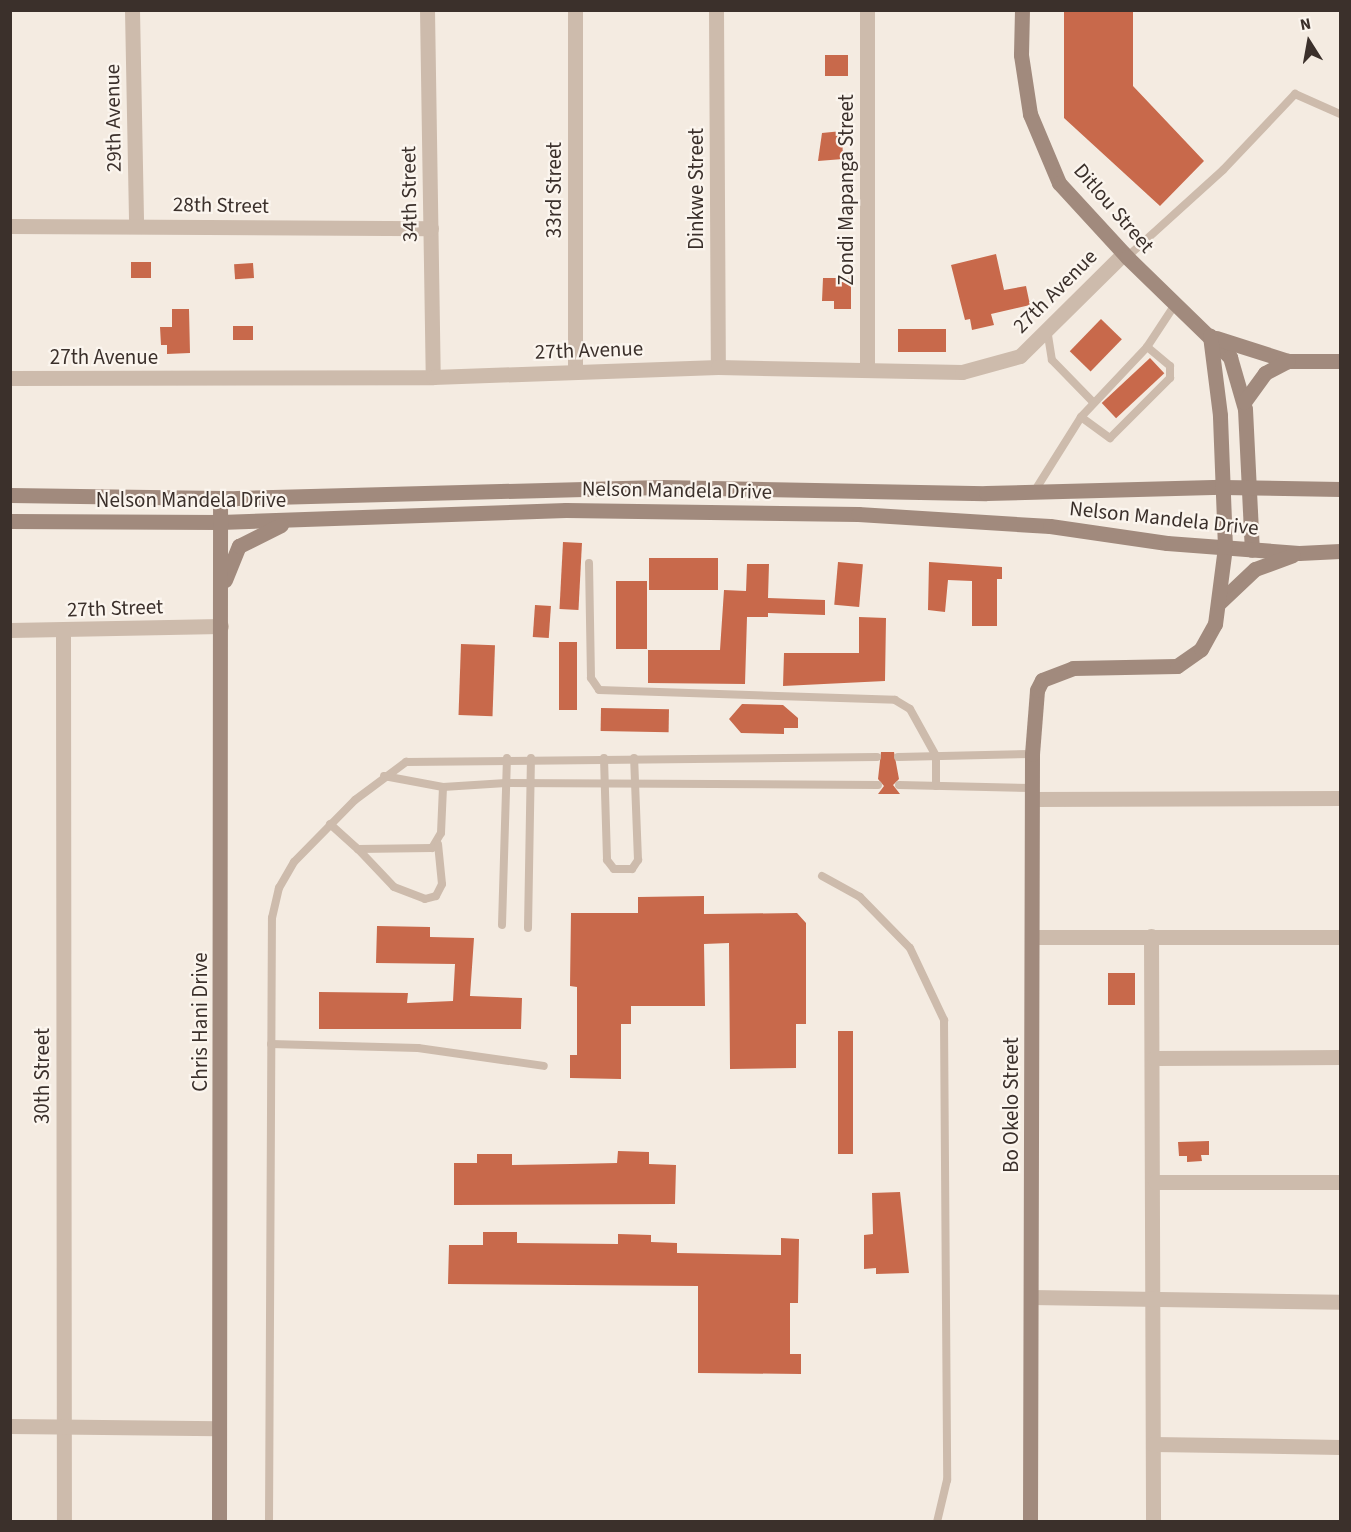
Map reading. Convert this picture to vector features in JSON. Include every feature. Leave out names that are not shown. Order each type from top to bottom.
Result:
[{"type":"street","name":"29th Avenue","points":[[132,10],[136,225]]},
{"type":"street","name":"34th Street","points":[[427,10],[433,376]]},
{"type":"street","name":"33rd Street","points":[[575,10],[575,370]]},
{"type":"street","name":"Dinkwe Street","points":[[716,10],[718,367]]},
{"type":"street","name":"Zondi Mapanga Street","points":[[867,10],[867,370]]},
{"type":"street","name":"Ditlou Street","points":[[1022,10],[1024,80],[1044,148],[1059,183],[1125,255],[1230,357],[1244,402],[1252,550]]},
{"type":"street","name":"28th Street","points":[[10,226],[431,228]]},
{"type":"street","name":"27th Avenue","points":[[10,378],[433,376],[718,367],[867,370],[984,369],[1020,356],[1125,255]]},
{"type":"street","points":[[1220,602],[1225,548],[1220,415],[1210,336],[1288,361],[1341,361]]},
{"type":"street","points":[[1244,402],[1265,373],[1288,361]]},
{"type":"street","name":"Nelson Mandela Drive","points":[[10,495],[220,498],[661,487],[1034,492],[1222,487],[1341,489]]},
{"type":"street","name":"Chris Hani Drive","points":[[219,1521],[220,498]]},
{"type":"street","name":"Nelson Mandela Drive","points":[[10,521],[220,522],[577,510],[858,514],[1050,526],[1225,548],[1299,553],[1341,551]]},
{"type":"street","points":[[219,601],[239,546],[292,520]]},
{"type":"street","points":[[1220,602],[1255,569],[1299,553]]},
{"type":"street","name":"Bo Okelo Street","points":[[1030,1521],[1032,754],[1037,690],[1042,680],[1073,668],[1177,666],[1201,649],[1215,624],[1220,602]]},
{"type":"street","name":"27th Street","points":[[10,630],[221,627]]},
{"type":"street","name":"30th Street","points":[[63,630],[64,1521]]},
{"type":"street","points":[[1032,793],[1341,798]]},
{"type":"street","points":[[1151,936],[1155,1182],[1153,1521]]},
{"type":"street","points":[[1033,937],[1341,937]]},
{"type":"street","points":[[1154,1058],[1341,1057]]},
{"type":"street","points":[[1155,1182],[1341,1182]]},
{"type":"street","points":[[1031,1297],[1341,1302]]},
{"type":"street","points":[[10,1426],[218,1428]]},
{"type":"street","points":[[1153,1444],[1341,1447]]},
{"type":"lane","points":[[1125,255],[1223,170],[1295,94],[1341,114]]},
{"type":"lane","points":[[1034,492],[1081,417],[1147,347],[1176,303]]},
{"type":"lane","points":[[1047,328],[1052,360],[1093,402]]},
{"type":"lane","points":[[1081,417],[1105,438],[1115,436],[1170,378],[1170,366],[1147,347]]},
{"type":"lane","points":[[589,563],[591,678],[599,690],[895,700],[910,709],[936,756],[936,786]]},
{"type":"lane","points":[[898,757],[1032,754]]},
{"type":"lane","points":[[502,925],[507,758]]},
{"type":"lane","points":[[528,928],[531,758]]},
{"type":"lane","points":[[604,758],[607,860],[614,869],[636,867],[634,758]]},
{"type":"lane","points":[[269,1521],[271,1044],[275,900],[294,862],[330,824],[384,776],[417,760],[877,758]]},
{"type":"lane","points":[[384,776],[443,787],[506,783],[878,785]]},
{"type":"lane","points":[[899,785],[1032,793]]},
{"type":"lane","points":[[330,824],[358,849],[394,887],[424,899],[436,896],[442,884],[438,844],[443,787]]},
{"type":"lane","points":[[358,849],[426,849],[438,844]]},
{"type":"lane","points":[[822,876],[860,897],[910,948],[944,1020],[946,1480],[937,1521]]},
{"type":"lane","points":[[271,1044],[418,1048],[544,1066]]},
{"type":"building","points":[[1064,10],[1133,10],[1133,86],[1204,161],[1160,206],[1064,118]]},
{"type":"building","points":[[825,55],[848,55],[848,76],[825,76]]},
{"type":"building","points":[[842,131],[843,159],[818,161],[822,133]]},
{"type":"building","points":[[996,254],[1004,290],[1026,286],[1030,305],[991,314],[994,325],[972,330],[970,319],[965,320],[951,265]]},
{"type":"building","points":[[131,262],[151,262],[151,278],[131,278]]},
{"type":"building","points":[[253,263],[254,278],[235,279],[234,264]]},
{"type":"building","points":[[823,278],[851,278],[851,309],[834,309],[834,301],[822,301]]},
{"type":"building","points":[[172,309],[189,309],[190,353],[167,354],[167,345],[161,345],[160,327],[172,327]]},
{"type":"building","points":[[1101,319],[1122,339],[1091,372],[1070,351]]},
{"type":"building","points":[[233,326],[253,326],[253,340],[233,340]]},
{"type":"building","points":[[898,329],[946,329],[946,352],[898,352]]},
{"type":"building","points":[[1150,358],[1164,373],[1116,418],[1102,403]]},
{"type":"building","points":[[563,542],[582,543],[578,610],[559,609]]},
{"type":"building","points":[[649,558],[718,558],[718,590],[649,590]]},
{"type":"building","points":[[838,562],[863,564],[859,607],[834,605]]},
{"type":"building","points":[[929,562],[1002,567],[1002,579],[997,579],[997,626],[972,626],[972,581],[948,580],[945,612],[928,610]]},
{"type":"building","points":[[747,564],[769,564],[768,598],[825,600],[825,615],[768,613],[768,617],[747,617],[745,684],[648,683],[648,650],[720,650],[724,590],[746,591]]},
{"type":"building","points":[[616,581],[647,581],[647,649],[616,649]]},
{"type":"building","points":[[535,605],[551,606],[549,638],[533,637]]},
{"type":"building","points":[[859,617],[886,618],[885,681],[783,686],[784,653],[859,653]]},
{"type":"building","points":[[559,642],[577,642],[577,710],[559,710]]},
{"type":"building","points":[[461,644],[495,645],[493,716],[459,715]]},
{"type":"building","points":[[742,704],[783,705],[798,718],[798,728],[784,728],[784,734],[741,733],[729,719]]},
{"type":"building","points":[[601,708],[669,709],[669,732],[601,731]]},
{"type":"building","points":[[881,752],[894,752],[899,779],[893,785],[900,794],[878,794],[884,786],[878,779]]},
{"type":"building","points":[[704,896],[704,914],[797,913],[806,923],[806,1024],[796,1024],[796,1068],[730,1069],[729,943],[704,944],[705,1006],[631,1006],[631,1024],[621,1024],[621,1079],[570,1078],[570,1055],[577,1055],[577,987],[570,986],[571,913],[638,913],[638,897]]},
{"type":"building","points":[[377,926],[430,927],[430,937],[474,938],[470,996],[522,998],[521,1029],[319,1029],[319,992],[408,993],[407,1003],[453,1001],[455,964],[376,963]]},
{"type":"building","points":[[1108,973],[1135,973],[1135,1005],[1108,1005]]},
{"type":"building","points":[[838,1031],[853,1031],[853,1154],[838,1154]]},
{"type":"building","points":[[1209,1141],[1209,1155],[1201,1155],[1202,1161],[1187,1162],[1187,1156],[1179,1156],[1178,1142]]},
{"type":"building","points":[[618,1151],[649,1152],[649,1164],[676,1165],[675,1204],[454,1205],[454,1163],[477,1163],[477,1154],[512,1154],[512,1165],[571,1164],[617,1163]]},
{"type":"building","points":[[900,1192],[909,1273],[876,1274],[876,1268],[864,1269],[864,1235],[873,1234],[872,1193]]},
{"type":"building","points":[[483,1232],[517,1232],[517,1243],[618,1244],[618,1234],[651,1235],[651,1242],[677,1243],[677,1253],[781,1255],[781,1238],[799,1239],[798,1303],[790,1303],[790,1354],[801,1354],[801,1374],[698,1373],[698,1286],[448,1284],[449,1245],[483,1245]]}]
